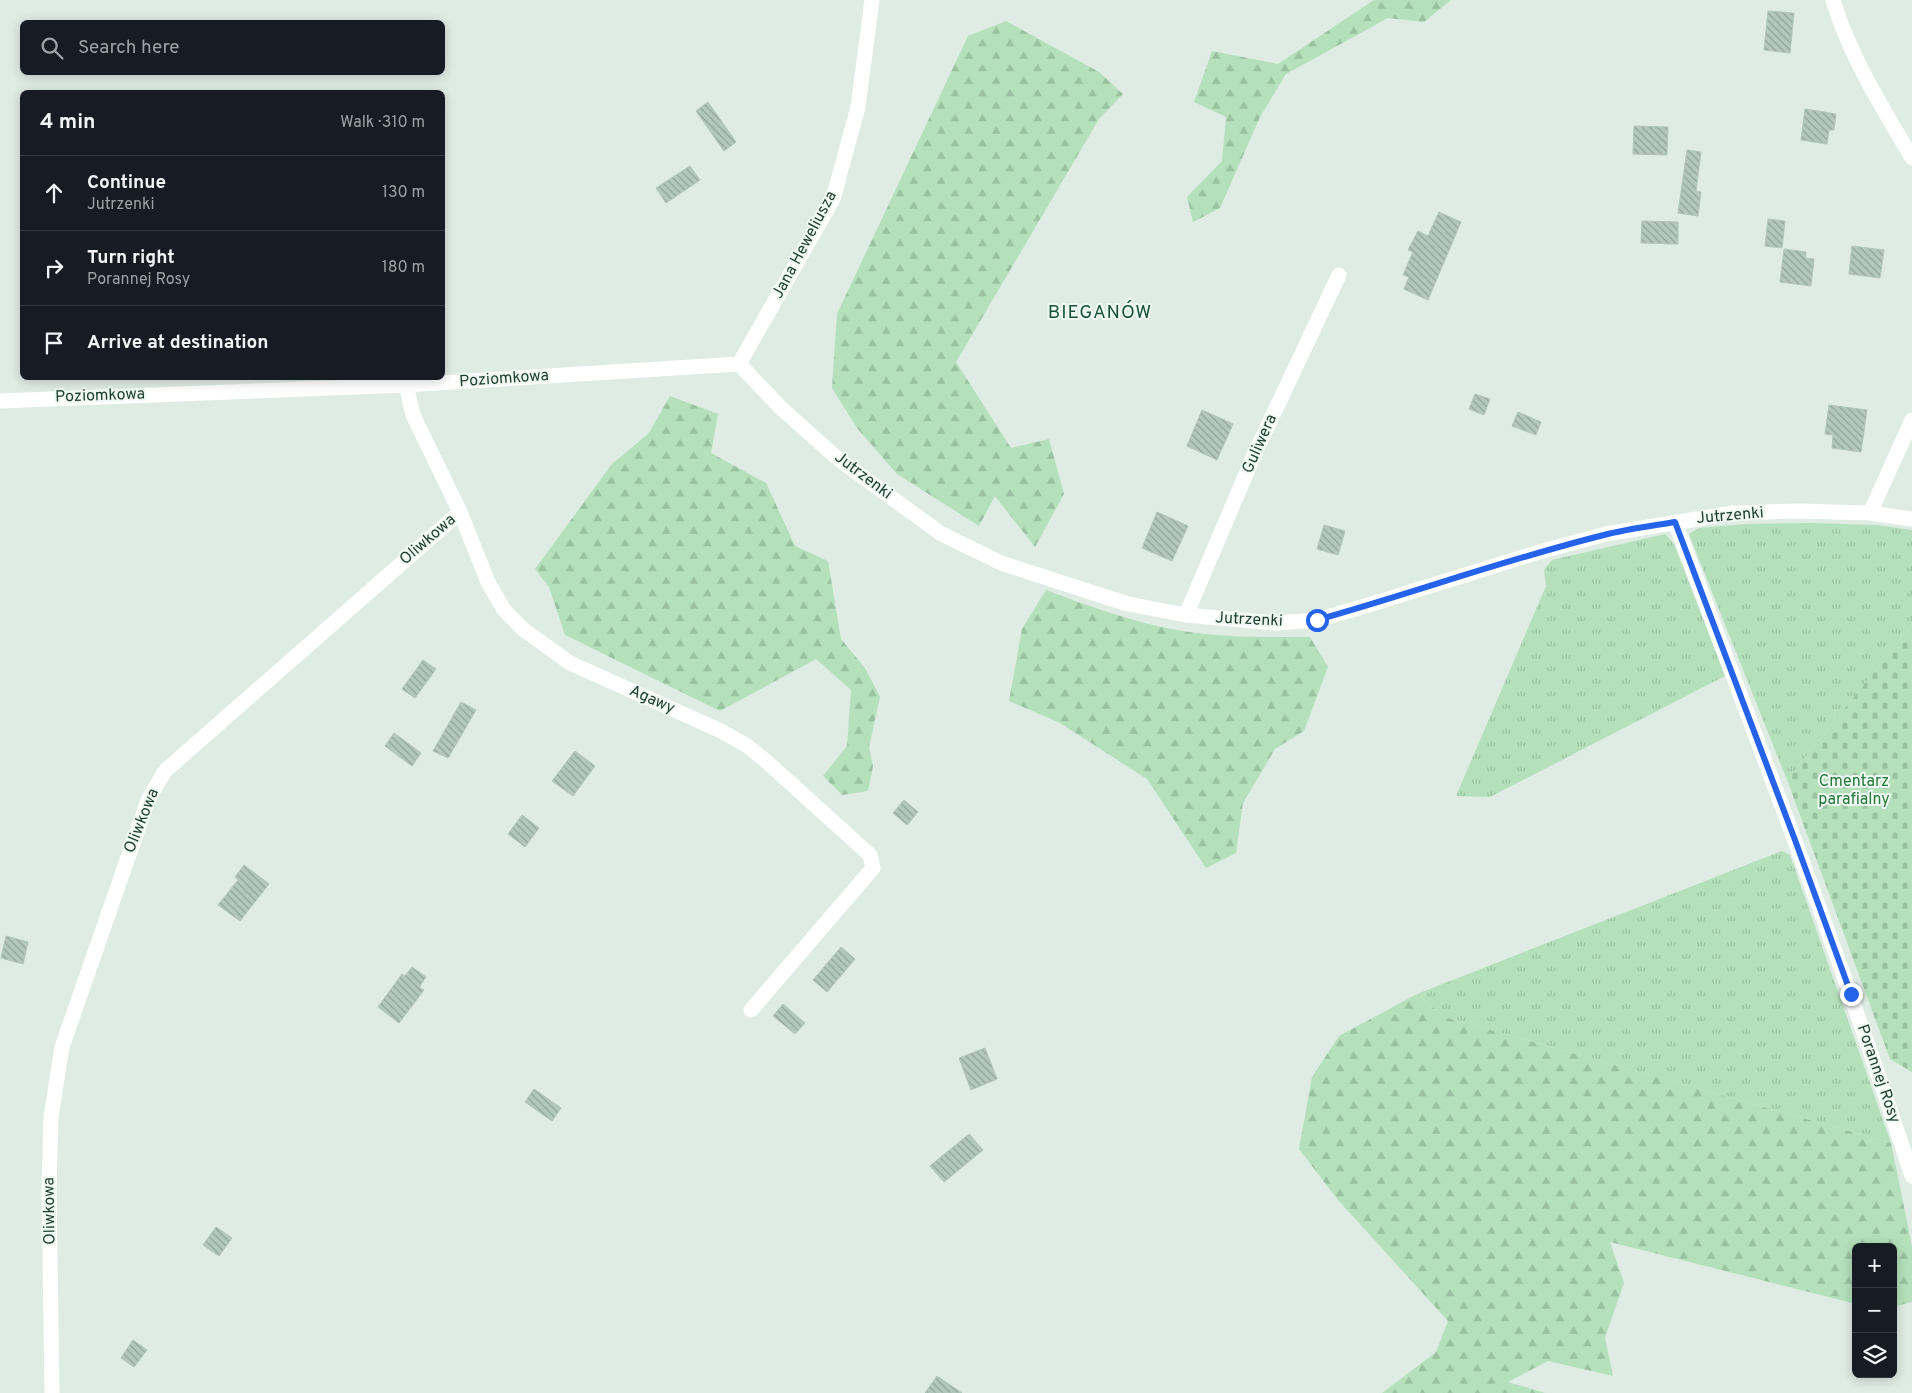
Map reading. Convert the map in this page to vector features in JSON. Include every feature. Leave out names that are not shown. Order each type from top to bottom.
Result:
[{"type":"street","name":"Jana Heweliusza","points":[[738,364],[833,199],[858,107],[872,0]]},
{"type":"street","points":[[1833,0],[1865,78],[1912,158]]},
{"type":"street","name":"Guliwera","points":[[1186,615],[1255,454],[1339,275]]},
{"type":"street","name":"Poziomkowa","points":[[0,401],[406,385],[738,364]]},
{"type":"street","name":"Jutrzenki","points":[[738,364],[782,408],[837,458],[940,534],[1001,563],[1128,604],[1186,615],[1275,623],[1317,620],[1549,549],[1606,534],[1733,513],[1798,511],[1870,513],[1912,519]]},
{"type":"street","name":"Oliwkowa","points":[[52,1393],[49,1189],[51,1117],[62,1047],[148,800],[165,771],[460,512],[413,415],[406,385]]},
{"type":"street","points":[[1870,513],[1912,420]]},
{"type":"street","name":"Agawy","points":[[460,512],[488,582],[504,610],[524,630],[570,663],[721,731],[746,745],[870,855],[872,868],[751,1010]]},
{"type":"street","name":"Porannej Rosy","points":[[1675,522],[1844,976],[1912,1176]]},
{"type":"green space","points":[[1374,0],[1451,0],[1424,22],[1388,18],[1286,74],[1260,117],[1220,208],[1193,222],[1187,197],[1222,161],[1226,117],[1194,102],[1212,51],[1278,64]]},
{"type":"green space","points":[[1006,21],[1099,72],[1123,94],[1099,119],[956,362],[1011,448],[1049,439],[1064,494],[1035,547],[995,496],[979,526],[897,474],[857,428],[832,388],[837,314],[968,36]]},
{"type":"green space","points":[[670,396],[718,414],[711,453],[766,483],[795,546],[828,561],[841,639],[865,668],[880,697],[869,747],[873,766],[868,791],[842,795],[823,776],[847,746],[851,690],[816,659],[720,711],[565,635],[549,587],[535,569],[612,464],[649,433]]},
{"type":"green space","points":[[1812,523],[1877,525],[1912,530],[1912,625],[1787,780],[1689,534],[1699,528],[1746,524]]},
{"type":"green space","points":[[1665,534],[1674,544],[1725,676],[1490,797],[1456,796],[1546,586],[1544,570],[1552,560]]},
{"type":"green space","points":[[1046,590],[1094,608],[1160,627],[1227,636],[1310,637],[1328,667],[1304,731],[1275,749],[1243,803],[1236,853],[1206,868],[1147,779],[1060,723],[1009,701],[1022,629]]},
{"type":"green space","name":"Cmentarz parafialny","points":[[1912,625],[1912,1072],[1890,1059],[1787,780]]},
{"type":"green space","points":[[1782,851],[1790,855],[1891,1143],[1445,1017],[1417,994]]},
{"type":"green space","points":[[1417,994],[1445,1017],[1891,1143],[1912,1246],[1912,1302],[1897,1306],[1897,1243],[1852,1243],[1852,1303],[1610,1242],[1624,1283],[1605,1338],[1613,1376],[1548,1361],[1508,1382],[1545,1393],[1382,1393],[1436,1352],[1448,1321],[1338,1200],[1299,1149],[1312,1077],[1339,1036]]},
{"type":"building","points":[[1768,11],[1794,13],[1790,53],[1764,50]]},
{"type":"building","points":[[708,102],[736,142],[724,151],[696,111]]},
{"type":"building","points":[[1805,109],[1836,114],[1834,130],[1829,130],[1827,144],[1801,140]]},
{"type":"building","points":[[1634,126],[1668,127],[1667,155],[1633,154]]},
{"type":"building","points":[[1687,150],[1701,152],[1696,191],[1701,192],[1698,216],[1678,213]]},
{"type":"building","points":[[690,166],[700,180],[666,203],[656,188]]},
{"type":"building","points":[[1439,212],[1461,222],[1428,300],[1404,289],[1409,277],[1403,275],[1413,252],[1408,250],[1418,231],[1428,236]]},
{"type":"building","points":[[1768,219],[1785,221],[1782,248],[1765,246]]},
{"type":"building","points":[[1642,221],[1678,222],[1678,244],[1641,243]]},
{"type":"building","points":[[1852,246],[1884,250],[1880,278],[1849,274]]},
{"type":"building","points":[[1784,249],[1806,252],[1805,258],[1814,259],[1811,286],[1780,282]]},
{"type":"building","points":[[1475,394],[1490,399],[1484,415],[1469,409]]},
{"type":"building","points":[[1829,405],[1867,410],[1861,452],[1832,448],[1833,435],[1825,434]]},
{"type":"building","points":[[1202,410],[1233,424],[1217,460],[1187,446]]},
{"type":"building","points":[[1518,412],[1541,422],[1536,435],[1512,426]]},
{"type":"building","points":[[1157,512],[1188,526],[1172,561],[1142,548]]},
{"type":"building","points":[[1324,525],[1345,531],[1338,555],[1317,549]]},
{"type":"building","points":[[423,660],[436,669],[415,698],[402,689]]},
{"type":"building","points":[[461,702],[476,710],[448,758],[433,751]]},
{"type":"building","points":[[394,733],[421,753],[412,766],[385,746]]},
{"type":"building","points":[[575,751],[595,766],[573,796],[552,781]]},
{"type":"building","points":[[904,800],[918,812],[907,825],[893,813]]},
{"type":"building","points":[[522,815],[539,828],[525,847],[508,834]]},
{"type":"building","points":[[244,865],[269,884],[240,921],[218,905],[238,880],[235,877]]},
{"type":"building","points":[[6,936],[28,942],[23,964],[1,958]]},
{"type":"building","points":[[841,947],[855,959],[827,992],[813,980]]},
{"type":"building","points":[[412,967],[426,977],[419,987],[424,990],[399,1023],[378,1007],[402,974],[405,976]]},
{"type":"building","points":[[783,1004],[805,1023],[795,1034],[773,1016]]},
{"type":"building","points":[[985,1048],[997,1079],[971,1090],[959,1058]]},
{"type":"building","points":[[534,1089],[561,1108],[552,1121],[525,1102]]},
{"type":"building","points":[[969,1134],[983,1150],[944,1182],[930,1166]]},
{"type":"building","points":[[216,1227],[232,1238],[219,1256],[203,1245]]},
{"type":"building","points":[[133,1340],[147,1350],[134,1367],[121,1358]]},
{"type":"building","points":[[937,1376],[962,1393],[925,1393]]},
{"type":"district","name":"BIEGANÓW","points":[[1100,313]]},
{"type":"route","points":[[1317,620],[1539,552],[1606,534],[1675,522],[1851,994]]}]
